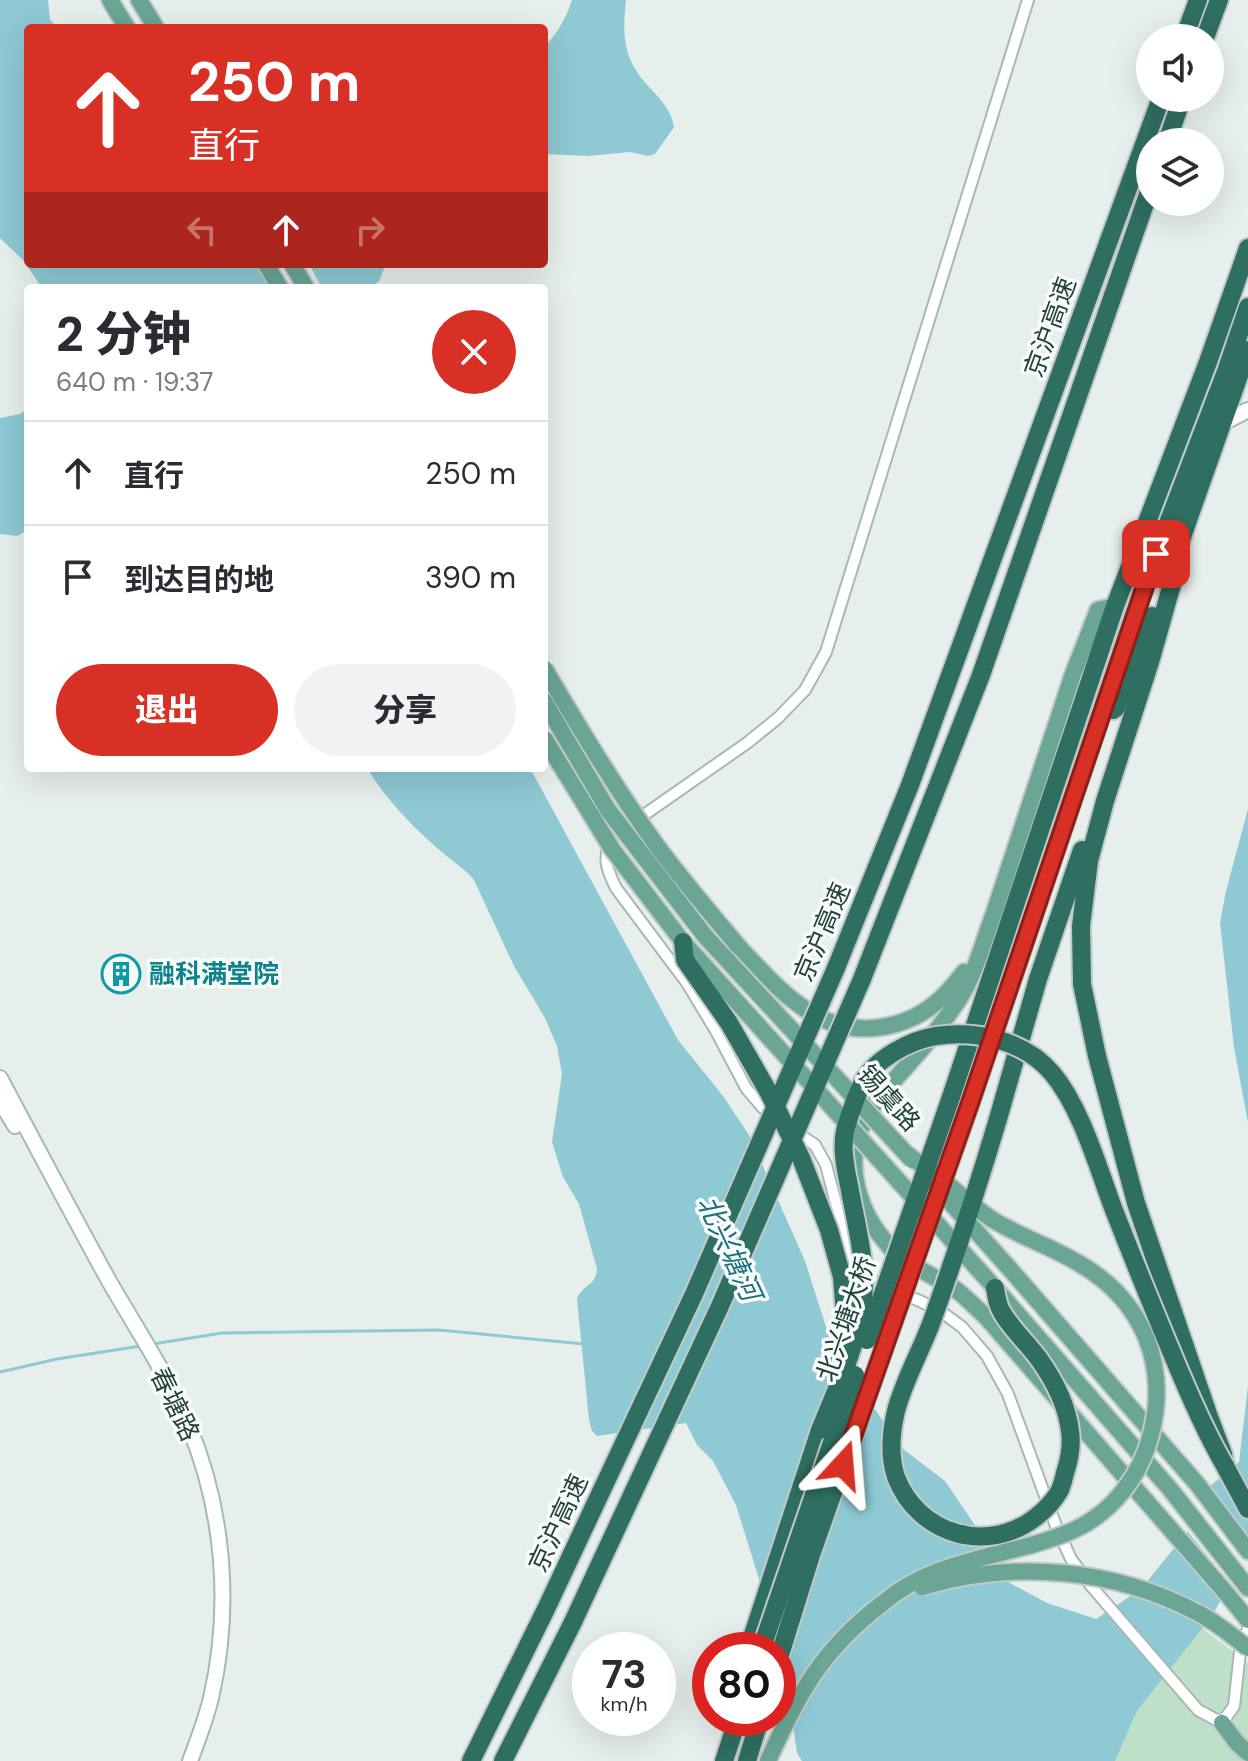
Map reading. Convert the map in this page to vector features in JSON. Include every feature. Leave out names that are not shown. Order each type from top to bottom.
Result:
[{"type":"highway","points":[[1189,24],[1198,0]]},
{"type":"highway","points":[[1210,24],[1219,0]]},
{"type":"highway","name":"京沪高速","points":[[471,1761],[694,1294],[836,968],[910,785],[1156,112]]},
{"type":"highway","name":"京沪高速","points":[[503,1761],[573,1622],[720,1306],[862,979],[981,675],[1141,216]]},
{"type":"highway","name":"北兴塘大桥","points":[[767,1632],[1115,606],[1248,248]]},
{"type":"highway","name":"北兴塘大桥","points":[[787,1632],[1146,581],[1248,307]]},
{"type":"highway","points":[[1101,718],[1116,708],[1179,546],[1248,350]]},
{"type":"highway","points":[[1179,546],[1174,577],[1150,662],[1089,861],[1081,926],[1082,984],[1097,1056],[1136,1203],[1225,1466]]},
{"type":"highway","points":[[995,1288],[999,1309],[1040,1361],[1059,1393],[1071,1432],[1069,1462],[1060,1490],[1044,1510],[1024,1526],[1001,1535],[976,1538],[948,1531],[926,1518],[910,1500],[896,1478],[891,1454],[892,1429],[896,1409],[937,1307],[977,1189],[1038,979],[1100,798],[1125,740]]},
{"type":"highway","points":[[683,942],[685,960],[729,1023],[801,1158],[833,1242],[842,1277],[845,1314],[840,1354],[820,1430],[754,1632]]},
{"type":"highway","points":[[820,1430],[848,1362],[861,1319],[864,1276],[861,1247],[844,1160],[845,1129],[863,1082],[878,1063],[901,1048],[931,1037],[962,1033],[999,1039],[1025,1051],[1051,1072],[1073,1105],[1178,1370],[1213,1445],[1248,1509]]},
{"type":"highway","points":[[718,1761],[725,1736]]},
{"type":"highway","points":[[724,1761],[732,1736]]},
{"type":"highway","points":[[747,1761],[755,1736]]},
{"type":"main road","points":[[110,0],[125,24]]},
{"type":"main road","points":[[139,0],[154,24]]},
{"type":"main road","points":[[1115,606],[1098,610],[1073,674],[977,964],[956,1005],[880,1096],[863,1123],[855,1149],[854,1175],[861,1203],[873,1227],[891,1249],[958,1291],[987,1318],[1248,1620]]},
{"type":"main road","points":[[548,675],[607,773],[658,847],[739,947],[782,992],[804,1009],[845,1028],[865,1030],[908,1020],[938,1003],[980,952]]},
{"type":"main road","name":"锡虞路","points":[[548,708],[608,810],[705,936],[907,1154],[1106,1379],[1198,1485],[1248,1551]]},
{"type":"main road","name":"锡虞路","points":[[548,745],[612,849],[683,942],[995,1288],[1170,1489],[1248,1588]]},
{"type":"main road","points":[[768,1761],[804,1687],[833,1647],[862,1619],[917,1579],[1044,1541],[1098,1516],[1120,1496],[1133,1477],[1148,1448],[1155,1418],[1158,1390],[1153,1359],[1143,1329],[1128,1303],[1104,1279],[994,1220],[907,1154]]},
{"type":"main road","points":[[883,1603],[932,1584],[977,1575],[1045,1571],[1081,1575],[1165,1597],[1200,1614],[1248,1648]]},
{"type":"main road","points":[[1222,1723],[1248,1753]]},
{"type":"street","points":[[1028,0],[826,652],[805,690],[778,718],[611,838],[606,853],[608,873],[687,983],[746,1088],[763,1108],[815,1145],[826,1165],[850,1257],[862,1273],[879,1285],[943,1313],[962,1327],[987,1356],[1008,1394],[1071,1559],[1198,1710],[1222,1723],[1234,1706],[1240,1652],[1248,1629]]},
{"type":"street","points":[[1223,423],[1248,410]]},
{"type":"street","name":"春塘路","points":[[0,1078],[175,1409],[193,1453],[206,1498],[218,1583],[216,1633],[205,1706],[183,1761]]},
{"type":"street","name":"春塘路","points":[[0,1101],[133,1328]]},
{"type":"street","name":"春塘路","points":[[150,1359],[182,1411],[198,1451],[206,1475],[222,1567],[223,1605],[217,1667],[211,1701],[190,1761]]},
{"type":"green space","points":[[1202,1628],[1248,1663],[1248,1761],[1115,1761],[1137,1711]]},
{"type":"water","points":[[0,0],[48,0],[50,20],[54,24],[24,24],[24,261],[0,238]]},
{"type":"water","points":[[572,0],[626,0],[626,48],[635,68],[666,106],[674,127],[655,154],[548,154],[548,42]]},
{"type":"water","points":[[28,268],[279,268],[289,284],[39,284]]},
{"type":"water","points":[[311,268],[384,268],[376,284],[320,284]]},
{"type":"water","points":[[24,411],[24,532],[17,536],[0,534],[0,418]]},
{"type":"water","name":"北兴塘河","points":[[370,772],[532,772],[678,1040],[723,1096],[749,1135],[805,1261],[834,1352],[903,1449],[945,1481],[983,1537],[1008,1582],[1047,1603],[1096,1619],[1141,1589],[1200,1516],[1210,1486],[1239,1462],[1248,1386],[1248,1551],[1212,1616],[1137,1711],[1115,1761],[802,1761],[797,1753],[795,1736],[796,1632],[773,1632],[736,1505],[713,1461],[697,1445],[686,1423],[597,1436],[592,1431],[577,1299],[594,1279],[597,1269],[579,1204],[563,1177],[552,1142],[562,1074],[557,1046],[545,1018],[514,966],[474,880],[407,820]]},
{"type":"water","points":[[1248,809],[1248,1123],[1234,1047],[1220,923]]},
{"type":"pier","points":[[1205,1486],[1248,1539],[1248,1559],[1232,1587],[1185,1528],[1196,1514]]},
{"type":"waterway","points":[[153,1344],[222,1333],[439,1330],[584,1344]]},
{"type":"waterway","points":[[0,1372],[57,1359],[141,1346]]},
{"type":"place","name":"融科满堂院","points":[[121,974]]},
{"type":"route","points":[[843,1465],[970,1103],[1156,554]]}]
